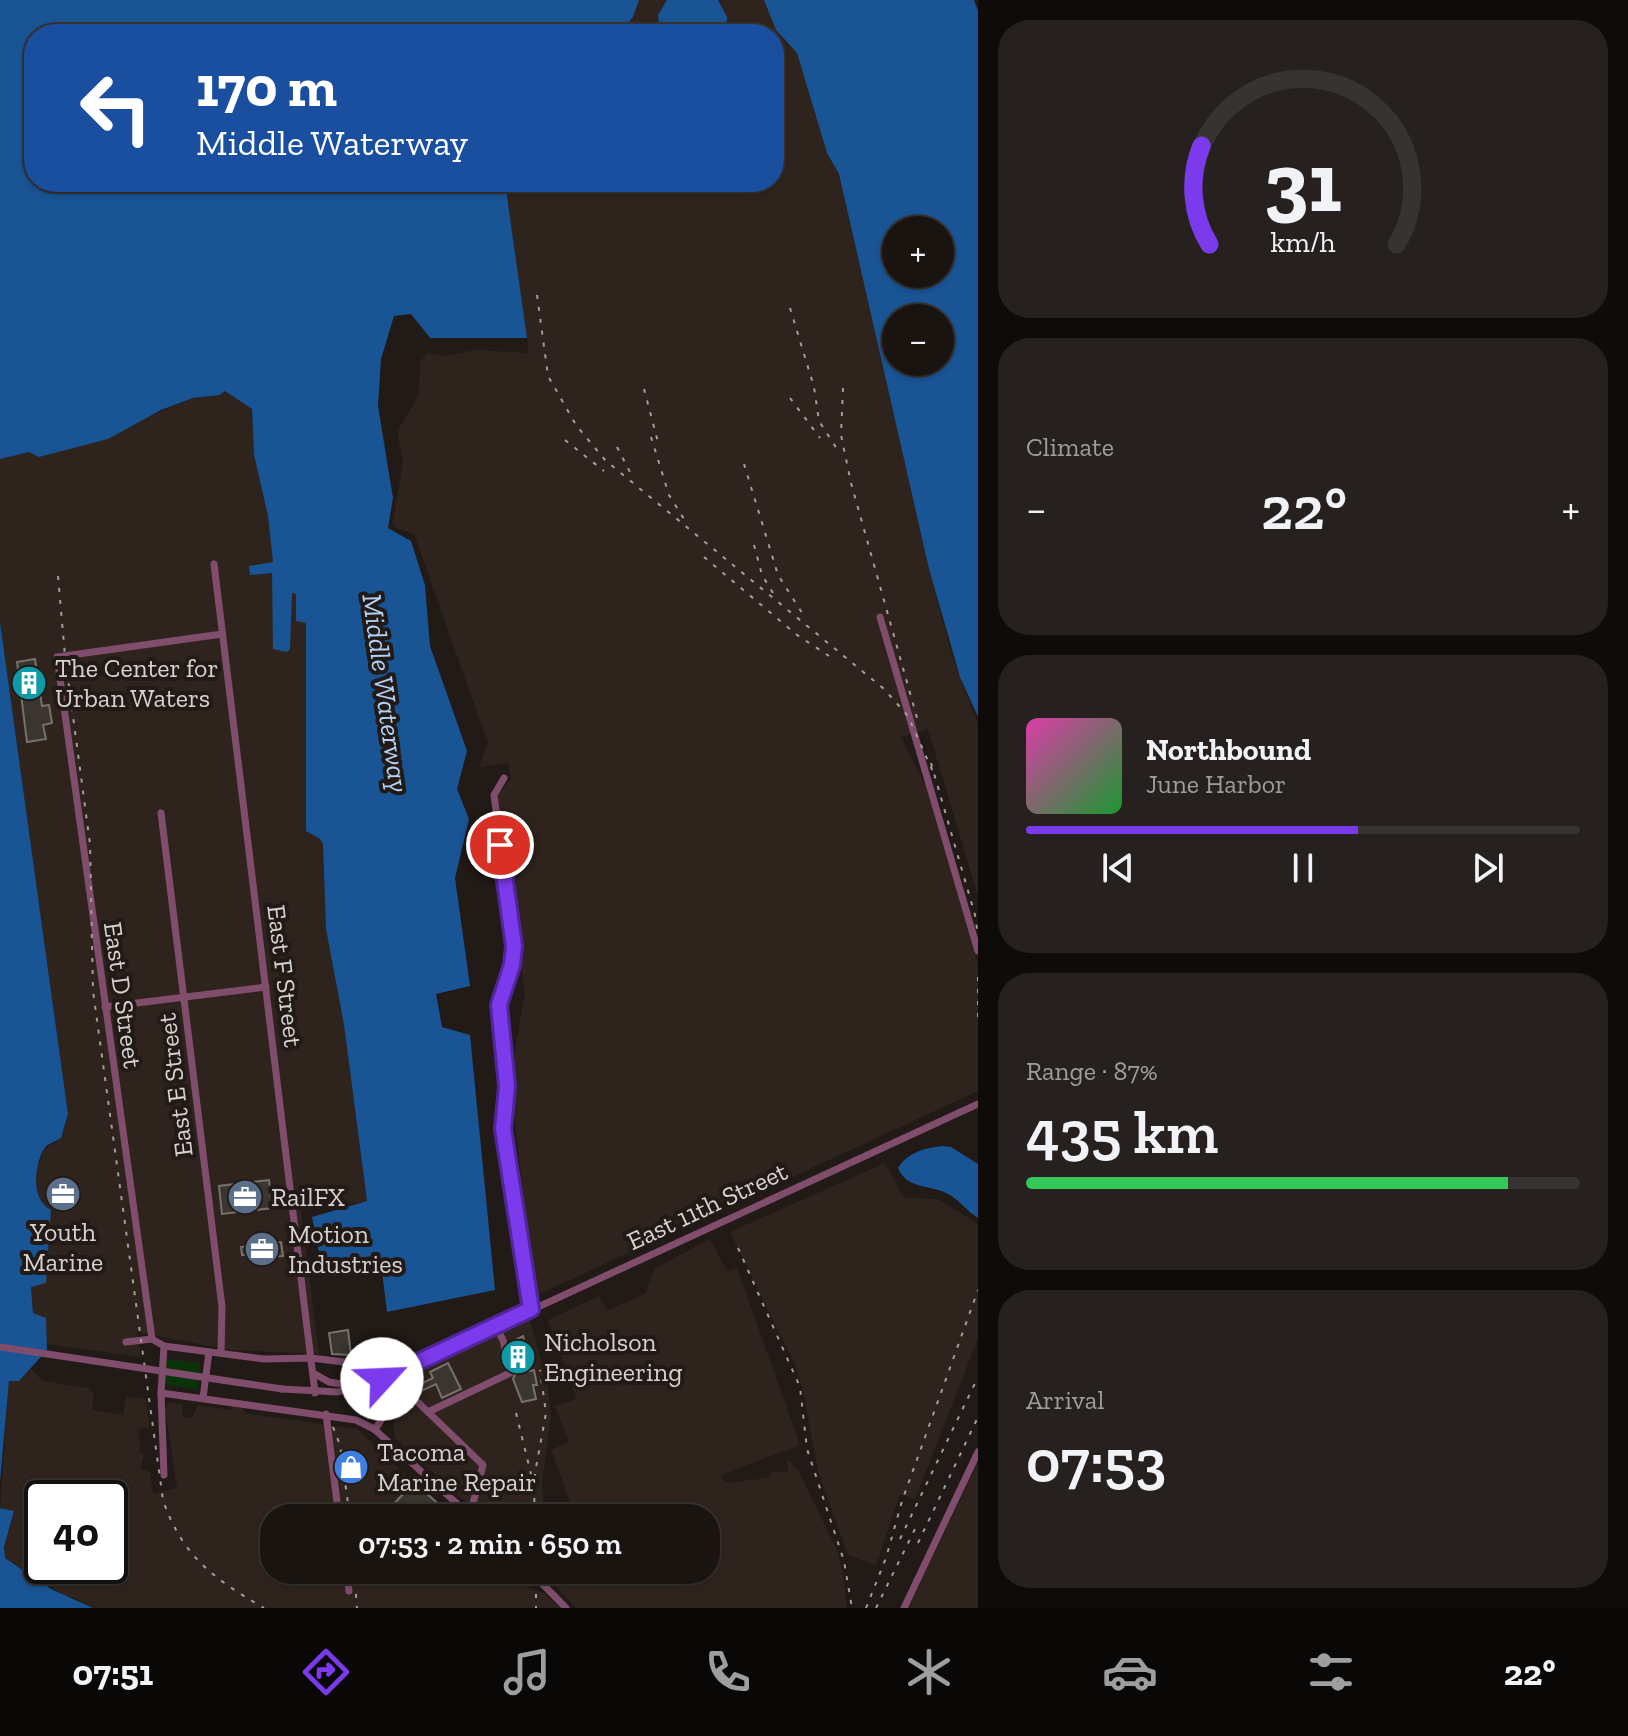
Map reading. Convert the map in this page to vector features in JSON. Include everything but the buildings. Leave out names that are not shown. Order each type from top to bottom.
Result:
[{"type":"street","name":"East F Street","points":[[214,564],[315,1393]]},
{"type":"street","points":[[880,617],[978,951]]},
{"type":"street","name":"East D Street","points":[[152,1339],[57,657],[222,634]]},
{"type":"street","points":[[504,778],[494,795],[514,946],[512,965],[499,1005],[507,1086],[503,1129],[531,1309]]},
{"type":"street","name":"East E Street","points":[[161,813],[222,1307],[221,1353]]},
{"type":"street","points":[[105,1007],[266,987]]},
{"type":"street","name":"East 11th Street","points":[[0,1347],[315,1393],[338,1392],[371,1384],[978,1104]]},
{"type":"street","points":[[428,1412],[510,1373],[503,1340],[496,1327]]},
{"type":"street","points":[[126,1342],[152,1339]]},
{"type":"street","name":"East 11th Street","points":[[152,1339],[164,1346],[264,1359],[311,1358],[341,1363],[392,1362],[453,1346]]},
{"type":"street","points":[[164,1346],[161,1393],[164,1475]]},
{"type":"street","points":[[203,1398],[209,1352]]},
{"type":"street","points":[[383,1411],[413,1365]]},
{"type":"street","points":[[313,1373],[321,1380],[339,1384],[371,1384]]},
{"type":"street","points":[[374,1429],[380,1425],[383,1411],[382,1379]]},
{"type":"street","points":[[400,1385],[483,1465],[474,1504]]},
{"type":"street","points":[[338,1392],[372,1396],[383,1411]]},
{"type":"street","points":[[161,1393],[356,1420],[374,1429],[458,1504]]},
{"type":"street","points":[[326,1414],[337,1504]]},
{"type":"street","points":[[904,1608],[978,1452]]},
{"type":"street","points":[[348,1584],[349,1591]]},
{"type":"street","points":[[543,1584],[566,1608]]},
{"type":"shaded area","points":[[639,0],[764,0],[774,24],[627,24]]},
{"type":"shaded area","points":[[784,39],[797,53],[827,153],[839,174],[882,363],[882,376],[885,376],[929,569],[952,655],[978,724],[978,896],[928,729],[901,737],[937,808],[967,899],[978,966],[978,1091],[535,1296],[512,1097],[515,1049],[525,993],[496,797],[511,779],[508,763],[479,767],[488,743],[414,534],[396,528],[393,522],[403,462],[397,431],[419,395],[420,362],[427,353],[445,356],[475,350],[529,353],[506,192],[784,192]]},
{"type":"shaded area","points":[[226,391],[252,409],[254,455],[268,516],[273,563],[249,566],[272,572],[296,593],[296,621],[306,622],[306,831],[323,844],[326,929],[344,1025],[367,1202],[301,1208],[319,1354],[230,1350],[137,1332],[141,1357],[47,1344],[46,1318],[33,1313],[31,1287],[48,1251],[51,1211],[43,1207],[38,1198],[36,1171],[44,1150],[61,1138],[68,1114],[0,622],[0,459],[138,421],[193,398],[220,395]]},
{"type":"shaded area","points":[[885,1163],[904,1198],[938,1199],[978,1224],[978,1338],[915,1499],[900,1494],[876,1565],[848,1555],[818,1471],[795,1365],[730,1232]]},
{"type":"shaded area","points":[[710,1239],[727,1271],[737,1268],[800,1445],[721,1475],[725,1483],[769,1478],[772,1472],[788,1471],[787,1461],[791,1462],[799,1472],[837,1550],[847,1608],[576,1608],[553,1584],[720,1584],[720,1504],[571,1504],[551,1450],[569,1442],[555,1406],[577,1399],[548,1320],[599,1296],[607,1311],[646,1293],[654,1269]]},
{"type":"shaded area","points":[[530,1320],[547,1383],[551,1416],[542,1482],[543,1504],[468,1504],[396,1439],[393,1425],[400,1401],[414,1375]]},
{"type":"shaded area","points":[[31,1368],[42,1381],[89,1388],[94,1392],[92,1410],[123,1415],[126,1397],[146,1399],[150,1427],[139,1429],[139,1452],[144,1454],[140,1469],[150,1472],[153,1494],[177,1488],[165,1409],[170,1402],[182,1404],[183,1418],[192,1418],[198,1405],[231,1410],[232,1406],[243,1408],[244,1413],[357,1429],[438,1504],[260,1504],[260,1584],[525,1584],[544,1593],[559,1608],[93,1608],[46,1584],[128,1584],[128,1480],[24,1480],[24,1570],[5,1558],[3,1553],[14,1512],[0,1508],[9,1380],[19,1381]]},
{"type":"shaded area","points":[[978,1463],[978,1608],[908,1608]]},
{"type":"green space","points":[[160,1358],[200,1363],[198,1390],[158,1383]]},
{"type":"water","name":"Middle Waterway","points":[[0,0],[639,0],[627,24],[24,24],[24,192],[506,192],[527,338],[430,338],[411,314],[394,316],[381,359],[378,406],[393,498],[388,528],[411,541],[425,585],[430,646],[467,751],[457,789],[469,819],[455,878],[470,986],[436,994],[442,1027],[470,1035],[495,1290],[387,1312],[380,1255],[321,1263],[312,1217],[367,1201],[344,1025],[326,929],[323,844],[306,831],[306,623],[296,621],[296,594],[292,593],[290,649],[287,652],[273,649],[272,573],[250,575],[249,566],[273,562],[268,516],[254,455],[252,409],[225,391],[220,395],[193,398],[161,410],[108,439],[39,457],[29,452],[0,459]]},
{"type":"water","points":[[667,0],[718,0],[727,17],[727,24],[659,24],[658,15]]},
{"type":"water","points":[[764,0],[974,0],[978,11],[978,717],[960,677],[929,569],[885,376],[954,376],[954,304],[882,304],[882,363],[839,174],[827,153],[797,53],[784,39],[784,24],[774,24]]},
{"type":"water","points":[[0,622],[68,1114],[61,1138],[44,1149],[36,1182],[40,1199],[51,1210],[46,1283],[31,1287],[33,1313],[46,1318],[47,1350],[19,1381],[9,1381],[0,1482]]},
{"type":"water","points":[[951,1147],[978,1164],[978,1218],[946,1193],[908,1181],[898,1168],[918,1152]]},
{"type":"water","points":[[0,1508],[14,1511],[4,1547],[5,1558],[24,1571],[24,1584],[44,1584],[93,1608],[0,1608]]},
{"type":"railway","points":[[537,295],[548,376],[576,425],[605,460],[884,689],[908,716],[933,772]]},
{"type":"railway","points":[[790,308],[814,387],[819,421],[837,449]]},
{"type":"railway","points":[[843,388],[841,435],[851,483],[919,725]]},
{"type":"railway","points":[[644,389],[659,446]]},
{"type":"railway","points":[[790,398],[820,438]]},
{"type":"railway","points":[[651,437],[669,495],[684,519]]},
{"type":"railway","points":[[565,440],[604,471]]},
{"type":"railway","points":[[617,447],[633,478]]},
{"type":"railway","points":[[744,464],[778,575],[804,616]]},
{"type":"railway","points":[[754,545],[762,575],[773,593]]},
{"type":"railway","points":[[704,557],[797,635],[829,656]]},
{"type":"railway","points":[[58,576],[65,656],[90,844],[93,991],[163,1500],[180,1536],[202,1564],[230,1587],[264,1608]]},
{"type":"railway","points":[[931,763],[975,915],[978,936]]},
{"type":"railway","points":[[978,977],[978,1020]]},
{"type":"railway","points":[[738,1248],[800,1387],[807,1449],[844,1561],[852,1608]]},
{"type":"railway","points":[[866,1608],[978,1290]]},
{"type":"railway","points":[[534,1504],[535,1473],[546,1413],[540,1370]]},
{"type":"railway","points":[[900,1539],[978,1377]]},
{"type":"railway","points":[[516,1413],[531,1474]]},
{"type":"railway","points":[[918,1543],[978,1417]]},
{"type":"railway","points":[[333,1427],[340,1445],[348,1504]]},
{"type":"railway","points":[[876,1608],[915,1529]]},
{"type":"railway","points":[[355,1584],[357,1608]]},
{"type":"railway","points":[[536,1584],[536,1608]]},
{"type":"place","name":"The Center for Urban Waters","points":[[29,683]]},
{"type":"place","name":"Youth Marine","points":[[63,1194]]},
{"type":"place","name":"RailFX","points":[[245,1197]]},
{"type":"place","name":"Motion Industries","points":[[262,1249]]},
{"type":"place","name":"Nicholson Engineering","points":[[518,1357]]},
{"type":"place","name":"Tacoma Marine Repair","points":[[351,1467]]},
{"type":"route","points":[[382,1379],[531,1309],[503,1129],[507,1086],[499,1005],[512,965],[514,946],[500,845]]}]
